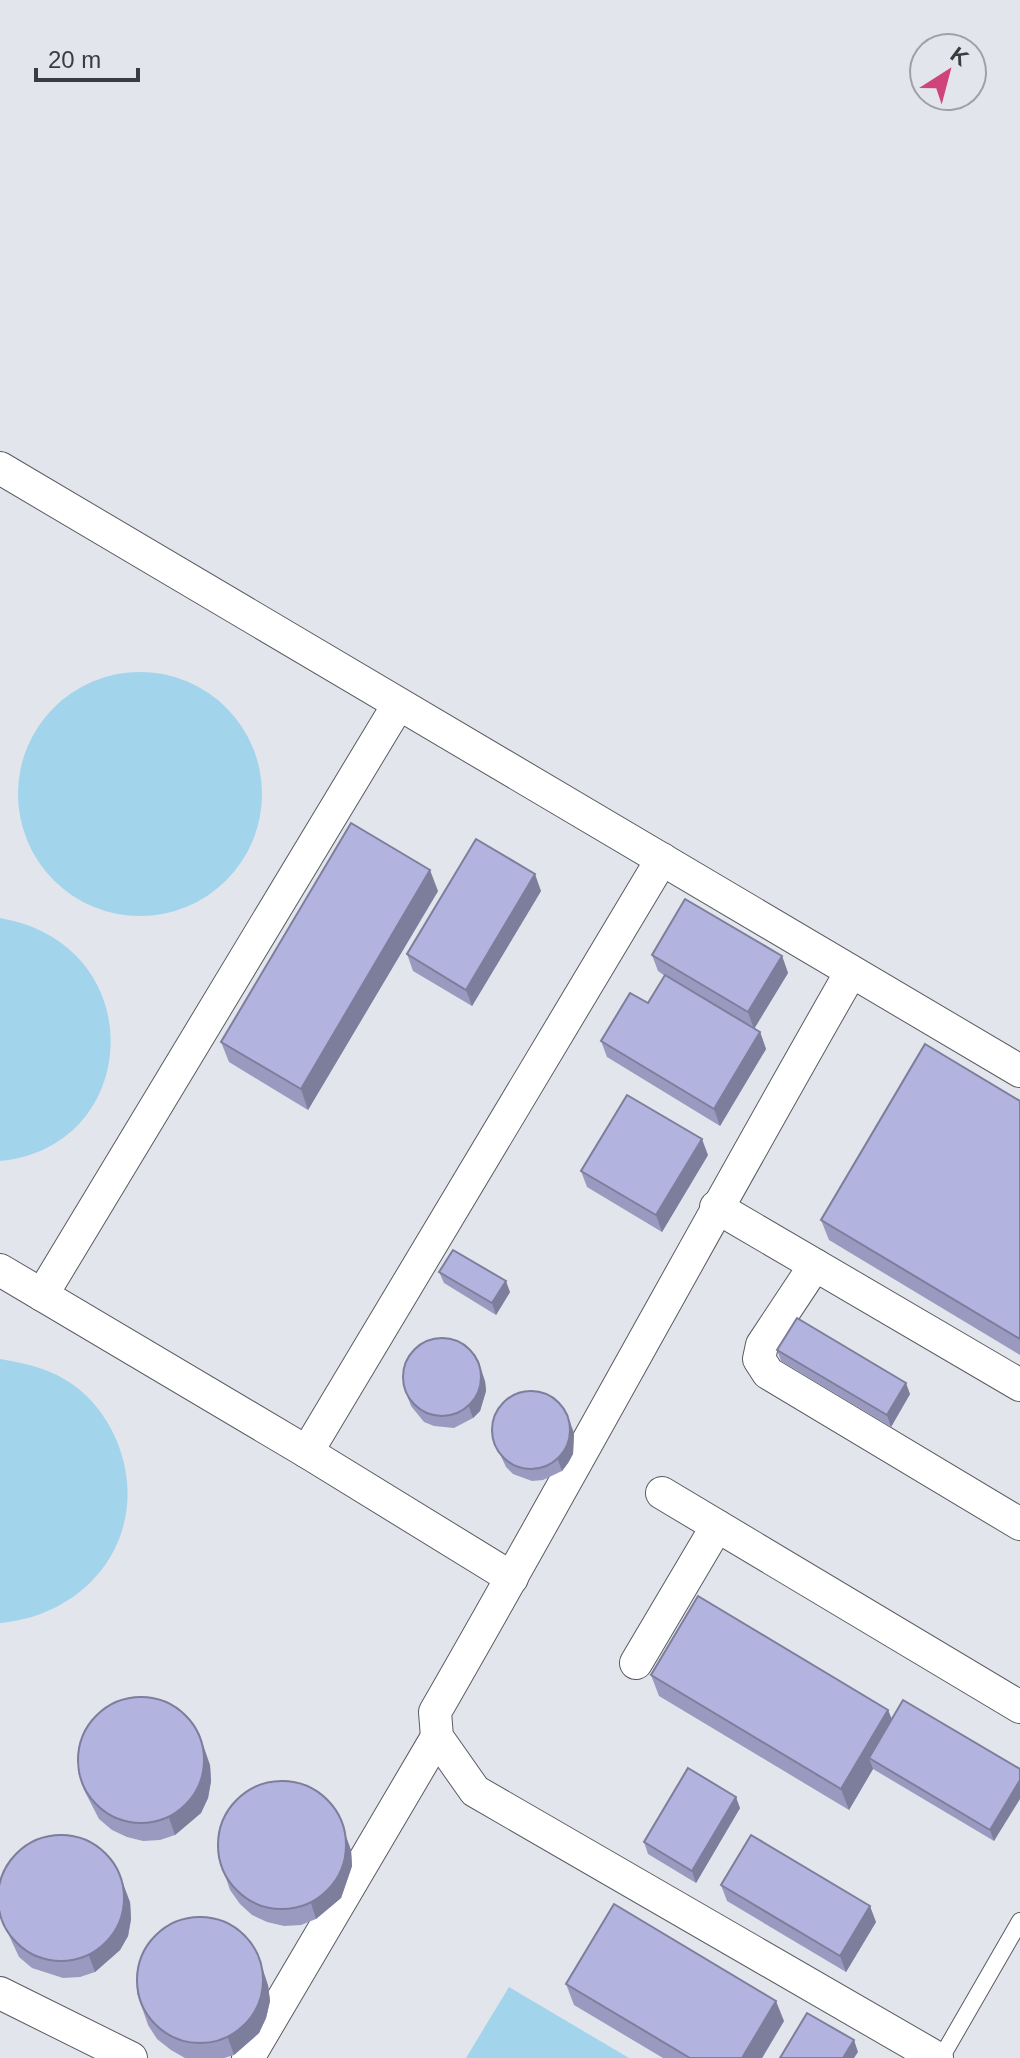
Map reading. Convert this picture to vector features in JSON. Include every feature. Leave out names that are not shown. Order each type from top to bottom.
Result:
[{"type":"street","points":[[0,468],[1020,1071]]},
{"type":"street","points":[[42,1295],[398,705]]},
{"type":"street","points":[[307,1452],[662,859]]},
{"type":"street","points":[[851,972],[716,1207],[435,1712],[437,1737],[475,1791],[939,2058]]},
{"type":"street","points":[[716,1207],[1020,1385]]},
{"type":"street","points":[[815,1265],[762,1345],[759,1359],[768,1373],[1020,1524]]},
{"type":"street","points":[[0,1270],[512,1578]]},
{"type":"street","points":[[662,1493],[1020,1707]]},
{"type":"street","points":[[636,1663],[717,1526]]},
{"type":"street","points":[[248,2058],[437,1737]]},
{"type":"street","points":[[0,1993],[131,2058]]},
{"type":"lane","points":[[939,2058],[1020,1921]]},
{"type":"water","points":[[140,672],[164,674],[187,681],[226,708],[253,747],[260,770],[260,818],[253,841],[226,880],[187,907],[164,914],[140,916],[116,914],[93,907],[54,880],[27,841],[20,818],[18,794],[20,770],[27,747],[54,708],[93,681],[116,674]]},
{"type":"water","points":[[0,918],[50,935],[84,965],[105,1003],[111,1044],[103,1085],[82,1121],[47,1148],[0,1161]]},
{"type":"water","points":[[0,1359],[56,1375],[82,1391],[97,1407],[118,1444],[126,1477],[127,1508],[120,1538],[106,1564],[86,1586],[62,1604],[33,1617],[0,1623]]},
{"type":"water","points":[[509,1987],[629,2058],[466,2058]]},
{"type":"building","points":[[351,823],[430,870],[301,1089],[221,1042]]},
{"type":"building","points":[[476,839],[535,874],[466,990],[407,954]]},
{"type":"building","points":[[685,899],[782,956],[748,1012],[652,955]]},
{"type":"building","points":[[665,975],[760,1032],[714,1109],[601,1041],[630,993],[648,1003]]},
{"type":"building","points":[[925,1044],[1020,1101],[1020,1339],[821,1220]]},
{"type":"building","points":[[627,1095],[702,1139],[656,1215],[581,1171]]},
{"type":"building","points":[[453,1250],[506,1281],[492,1303],[439,1272]]},
{"type":"building","points":[[797,1318],[906,1383],[887,1415],[777,1350]]},
{"type":"building","points":[[442,1338],[457,1341],[470,1349],[478,1362],[481,1377],[478,1392],[470,1405],[457,1413],[442,1416],[427,1413],[414,1405],[406,1392],[403,1377],[406,1362],[414,1349],[427,1341]]},
{"type":"building","points":[[531,1391],[546,1394],[559,1402],[567,1415],[570,1430],[567,1445],[559,1458],[546,1466],[531,1469],[516,1466],[503,1458],[495,1445],[492,1430],[495,1415],[503,1402],[516,1394]]},
{"type":"building","points":[[698,1596],[888,1710],[841,1789],[651,1675]]},
{"type":"building","points":[[141,1697],[165,1701],[186,1715],[200,1736],[204,1760],[200,1784],[186,1805],[165,1819],[141,1823],[117,1819],[96,1805],[82,1784],[78,1760],[82,1736],[96,1715],[117,1701]]},
{"type":"building","points":[[903,1700],[1020,1769],[1020,1780],[990,1830],[869,1758]]},
{"type":"building","points":[[688,1768],[736,1797],[692,1871],[644,1842]]},
{"type":"building","points":[[282,1781],[306,1786],[327,1800],[341,1821],[346,1845],[341,1869],[327,1890],[306,1904],[282,1909],[258,1904],[237,1890],[223,1869],[218,1845],[223,1821],[237,1800],[258,1786]]},
{"type":"building","points":[[61,1835],[85,1840],[106,1853],[119,1874],[124,1898],[119,1922],[106,1943],[85,1956],[61,1961],[37,1956],[16,1943],[3,1922],[-2,1898],[3,1874],[16,1853],[37,1840]]},
{"type":"building","points":[[751,1835],[870,1906],[840,1956],[721,1885]]},
{"type":"building","points":[[614,1904],[776,2001],[742,2058],[690,2058],[566,1984]]},
{"type":"building","points":[[200,1917],[224,1921],[245,1935],[259,1956],[263,1980],[259,2004],[245,2025],[224,2039],[200,2043],[176,2039],[155,2025],[141,2004],[137,1980],[141,1956],[155,1935],[176,1921]]},
{"type":"building","points":[[807,2013],[854,2040],[843,2058],[780,2058]]}]
